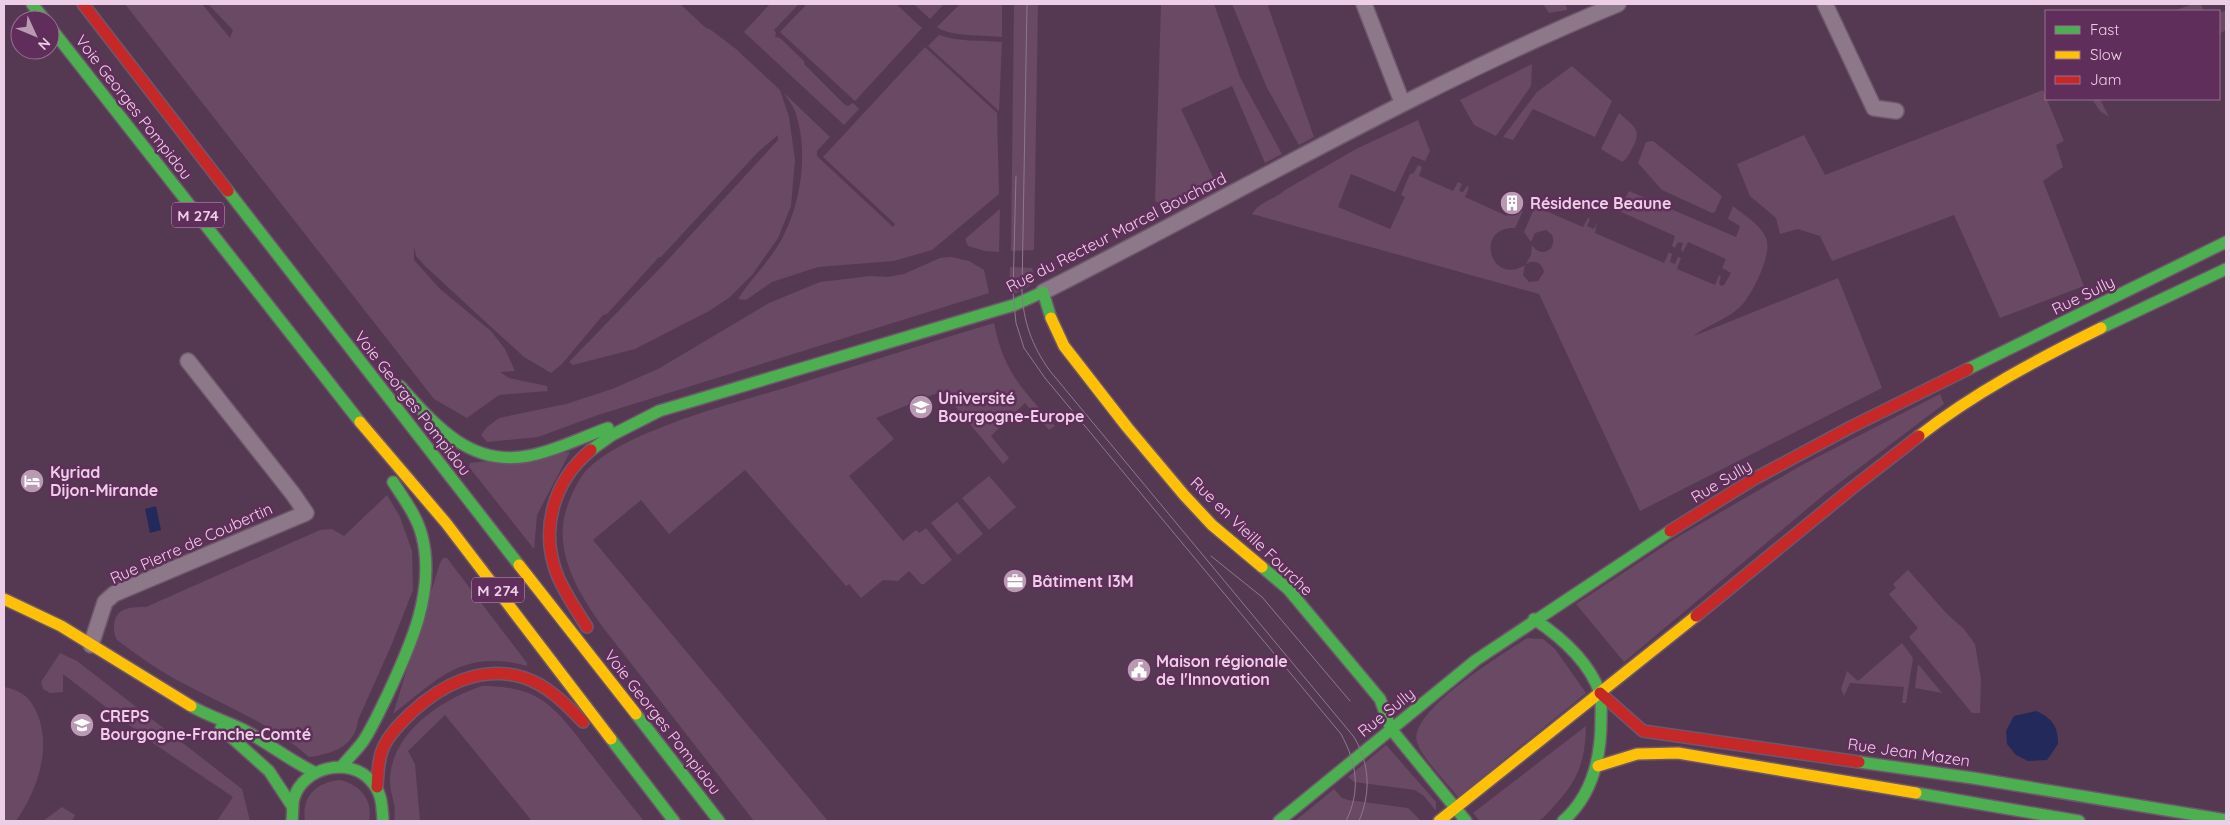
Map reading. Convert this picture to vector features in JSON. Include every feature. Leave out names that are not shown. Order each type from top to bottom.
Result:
[{"type":"main road","name":"Voie Georges Pompidou","points":[[83,4],[720,821]]},
{"type":"main road","name":"Voie Georges Pompidou","points":[[60,40],[346,404],[446,523],[555,664],[642,782],[674,821]]},
{"type":"main road","name":"Rue Sully","points":[[1279,821],[1476,660],[1534,619],[1656,539],[1754,479],[1851,428],[2226,242]]},
{"type":"main road","points":[[1439,821],[1851,489],[1945,416],[2056,350],[2226,269]]},
{"type":"main road","name":"Rue du Recteur Marcel Bouchard","points":[[659,411],[1014,305],[1043,292]]},
{"type":"main road","name":"Rue en Vieille Fourche","points":[[1043,292],[1049,314],[1064,346],[1127,427],[1212,525],[1288,589],[1380,699],[1391,728],[1466,821]]},
{"type":"main road","points":[[359,360],[387,374],[438,427],[470,451],[485,456],[526,457],[659,411]]},
{"type":"main road","points":[[342,766],[364,740],[399,667],[422,606],[426,574],[422,537],[416,521],[346,404]]},
{"type":"main road","points":[[594,638],[568,597],[555,570],[549,531],[550,513],[562,482],[577,462],[602,442],[659,411]]},
{"type":"main road","points":[[4,599],[42,616],[204,714],[264,764],[284,791],[292,806]]},
{"type":"main road","points":[[1534,619],[1548,628],[1573,650],[1600,693],[1601,726],[1598,766],[1587,791],[1569,820]]},
{"type":"main road","points":[[610,663],[616,671],[615,688]]},
{"type":"main road","points":[[382,821],[384,809],[377,787],[384,744],[390,735],[425,700],[455,682],[483,673],[496,672],[524,678],[562,702],[642,782]]},
{"type":"main road","name":"Rue Jean Mazen","points":[[1600,693],[1643,731],[1973,778],[2226,820]]},
{"type":"main road","points":[[204,714],[242,729],[267,743],[293,762],[314,772]]},
{"type":"main road","points":[[1598,766],[1636,752],[1678,753],[2079,821]]},
{"type":"main road","points":[[292,821],[292,806],[295,793],[302,782],[314,772],[327,767],[342,766],[362,772],[377,787]]},
{"type":"main road","points":[[1905,792],[1973,778]]},
{"type":"street","points":[[1364,4],[1402,102]]},
{"type":"street","name":"Rue du Recteur Marcel Bouchard","points":[[1043,292],[1402,102],[1542,35],[1618,4]]},
{"type":"street","points":[[1825,4],[1874,108],[1896,111]]},
{"type":"street","name":"Rue Pierre de Coubertin","points":[[91,645],[105,602],[114,594],[306,513],[188,361]]},
{"type":"shaded area","points":[[125,4],[202,4],[230,38],[233,30],[208,4],[680,4],[706,28],[736,49],[780,90],[789,117],[795,160],[791,206],[778,238],[752,275],[730,297],[709,311],[635,349],[573,365],[569,362],[664,264],[778,140],[778,135],[758,152],[607,314],[603,315],[562,364],[551,373],[524,357],[425,266],[416,256],[414,246],[414,260],[440,289],[491,331],[505,349],[515,371],[500,372],[509,378],[547,386],[548,391],[499,395],[467,418],[434,399]]},
{"type":"shaded area","points":[[770,4],[799,4],[774,30],[776,33],[775,37],[780,38],[804,61],[804,64],[844,104],[848,106],[853,103],[859,109],[844,125],[744,32]]},
{"type":"shaded area","points":[[807,4],[896,4],[922,28],[855,101],[780,32]]},
{"type":"shaded area","points":[[914,4],[944,4],[930,19]]},
{"type":"shaded area","points":[[960,4],[1002,4],[1002,37],[950,33],[937,27]]},
{"type":"shaded area","points":[[1014,4],[1038,4],[1034,250],[1011,251]]},
{"type":"shaded area","points":[[1161,4],[1214,4],[1240,77],[1282,154],[1265,163],[1232,86],[1181,109],[1218,188],[1163,205],[1155,201]]},
{"type":"shaded area","points":[[1232,4],[1274,4],[1268,6],[1314,137],[1299,145],[1267,88]]},
{"type":"shaded area","points":[[1543,4],[1566,4],[1567,10],[1549,13]]},
{"type":"shaded area","points":[[2193,4],[2201,4],[2204,10],[2176,10]]},
{"type":"shaded area","points":[[2226,10],[2226,30],[2220,33],[2220,13]]},
{"type":"shaded area","points":[[939,35],[962,40],[1002,42],[999,111],[928,46]]},
{"type":"shaded area","points":[[925,47],[997,113],[999,194],[932,250],[894,261],[818,267],[772,282],[746,300],[738,299],[769,259],[782,238],[796,203],[802,164],[802,144],[794,109],[784,93],[830,137],[817,151],[817,156],[893,227],[895,224],[823,157]]},
{"type":"shaded area","points":[[1532,64],[1531,86],[1496,136],[1474,125],[1460,100]]},
{"type":"shaded area","points":[[1572,66],[1612,101],[1595,137],[1533,109],[1513,140],[1503,137],[1537,92]]},
{"type":"shaded area","points":[[2043,90],[2045,100],[2047,100],[2064,141],[2056,145],[2063,167],[2043,181],[2084,286],[2000,318],[1954,215],[1832,261],[1820,236],[1798,229],[1780,234],[1776,218],[1750,196],[1737,164],[1804,135],[1825,175]]},
{"type":"shaded area","points":[[2093,100],[2100,100],[2109,117],[2100,111]]},
{"type":"shaded area","points":[[1619,113],[1633,125],[1637,133],[1632,149],[1627,158],[1622,162],[1601,149]]},
{"type":"shaded area","points":[[1418,120],[1430,151],[1425,161],[1412,156],[1395,192],[1351,174],[1338,207],[1390,229],[1405,197],[1401,195],[1410,174],[1414,173],[1418,165],[1422,167],[1419,176],[1453,191],[1458,182],[1462,184],[1459,191],[1463,192],[1467,186],[1469,187],[1465,197],[1507,216],[1512,206],[1516,207],[1513,214],[1517,215],[1520,210],[1523,211],[1515,228],[1502,230],[1494,236],[1491,245],[1492,254],[1496,262],[1503,268],[1513,270],[1525,265],[1523,275],[1529,282],[1538,281],[1544,272],[1542,266],[1538,263],[1526,264],[1531,255],[1532,245],[1544,252],[1551,248],[1553,240],[1552,235],[1546,230],[1535,233],[1531,242],[1524,232],[1536,204],[1543,207],[1547,200],[1550,202],[1546,211],[1583,227],[1588,218],[1590,219],[1587,226],[1594,229],[1597,222],[1595,233],[1664,263],[1669,252],[1672,254],[1670,262],[1675,264],[1678,257],[1681,258],[1677,269],[1715,285],[1719,275],[1721,277],[1719,283],[1721,286],[1724,285],[1731,273],[1722,268],[1726,259],[1688,242],[1683,252],[1681,250],[1683,243],[1678,242],[1675,248],[1672,246],[1675,236],[1619,211],[1629,191],[1736,237],[1740,226],[1728,219],[1733,206],[1752,220],[1764,233],[1767,254],[1764,264],[1750,293],[1740,307],[1694,336],[1838,278],[1882,388],[1640,511],[1539,294],[1252,214],[1263,203],[1356,149]]},
{"type":"shaded area","points":[[1653,141],[1722,196],[1715,212],[1712,213],[1662,190],[1638,163],[1646,142]]},
{"type":"shaded area","points":[[1000,209],[999,252],[985,251],[968,246],[965,239]]},
{"type":"shaded area","points":[[951,257],[969,261],[984,270],[989,293],[595,416],[538,437],[487,442],[481,435],[487,427],[499,418],[566,404],[612,389],[658,369],[769,303],[820,282],[904,274],[940,258]]},
{"type":"shaded area","points":[[1010,267],[1032,268],[1034,275],[1031,285],[1016,293],[1009,292]]},
{"type":"shaded area","points":[[994,323],[1003,355],[1009,368],[1024,390],[1055,426],[1049,430],[1025,403],[991,436],[1009,458],[1003,464],[946,395],[937,393],[876,418],[894,439],[849,476],[903,541],[916,530],[919,533],[926,528],[952,560],[924,584],[921,584],[909,571],[898,581],[883,580],[861,598],[849,584],[846,586],[745,470],[669,534],[641,500],[593,540],[828,821],[754,821],[605,630],[576,584],[564,551],[563,534],[564,517],[580,478],[602,457],[651,431],[680,420]]},
{"type":"shaded area","points":[[1940,394],[1944,404],[1826,493],[1624,662],[1576,604],[1676,538],[1802,465]]},
{"type":"shaded area","points":[[570,452],[537,515],[534,549],[469,467],[470,463]]},
{"type":"shaded area","points":[[989,476],[1016,507],[989,530],[962,498]]},
{"type":"shaded area","points":[[387,495],[400,517],[412,551],[413,590],[391,646],[358,720],[356,729],[352,737],[341,748],[326,754],[309,757],[278,734],[244,714],[168,675],[117,640],[114,632],[114,622],[121,611],[146,607],[320,530],[332,529],[344,536]]},
{"type":"shaded area","points":[[957,502],[983,534],[958,555],[931,523]]},
{"type":"shaded area","points":[[443,558],[447,558],[527,663],[527,666],[486,661],[469,664],[439,678],[393,714],[440,563]]},
{"type":"shaded area","points":[[1908,570],[1947,614],[1964,629],[1975,644],[1981,679],[1980,713],[1972,713],[1909,637],[1918,628],[1889,594],[1896,588],[1893,584]]},
{"type":"shaded area","points":[[1527,638],[1543,639],[1555,649],[1586,693],[1458,797],[1429,763],[1420,748],[1417,742],[1418,729],[1427,715],[1442,699],[1480,669]]},
{"type":"shaded area","points":[[1902,643],[1913,658],[1906,703],[1902,703],[1904,687],[1850,683],[1844,696],[1841,689],[1847,671],[1858,681]]},
{"type":"shaded area","points":[[60,653],[77,661],[242,789],[250,821],[217,821],[233,797],[150,741],[63,674],[63,692],[50,693],[43,689],[41,682]]},
{"type":"shaded area","points":[[1918,664],[1942,693],[1915,688]]},
{"type":"shaded area","points":[[482,686],[516,689],[535,696],[551,707],[559,714],[644,821],[532,821],[445,715],[408,751],[415,764],[420,821],[394,821],[395,816],[390,783],[392,765],[398,749],[420,721],[434,710],[466,692]]},
{"type":"shaded area","points":[[4,687],[19,692],[30,701],[41,725],[43,739],[43,754],[36,783],[16,821],[4,821]]},
{"type":"shaded area","points":[[1586,726],[1580,767],[1570,787],[1543,818],[1537,821],[1480,821],[1473,813]]},
{"type":"shaded area","points":[[1386,745],[1436,802],[1436,811],[1424,796],[1415,790],[1354,782],[1348,777]]},
{"type":"shaded area","points":[[340,780],[354,785],[363,794],[369,806],[369,821],[305,821],[305,805],[312,792],[331,781]]},
{"type":"shaded area","points":[[1334,789],[1342,798],[1348,800],[1408,808],[1421,821],[1295,821]]},
{"type":"shaded area","points":[[62,807],[75,815],[72,821],[43,821]]},
{"type":"water","points":[[156,506],[161,530],[150,533],[145,509]]},
{"type":"water","points":[[2036,711],[2053,723],[2057,732],[2058,744],[2047,760],[2028,761],[2016,755],[2007,744],[2006,731],[2014,716]]},
{"type":"tram line","points":[[1027,4],[1022,291],[1024,313],[1033,343],[1050,371],[1354,737],[1363,758],[1367,779],[1366,800],[1359,821]]},
{"type":"tram line","points":[[1016,176],[1013,293],[1016,323],[1024,348],[1045,378],[1341,734],[1351,756],[1355,777],[1354,799],[1346,821]]},
{"type":"tram line","points":[[1211,556],[1262,597],[1350,701]]},
{"type":"traffic: fast","points":[[32,4],[37,10]]},
{"type":"traffic: fast","points":[[60,40],[360,422]]},
{"type":"traffic: fast","points":[[228,191],[519,565]]},
{"type":"traffic: fast","points":[[1968,369],[2226,242]]},
{"type":"traffic: fast","points":[[2101,328],[2226,269]]},
{"type":"traffic: fast","points":[[659,411],[1014,305],[1043,292],[1051,318]]},
{"type":"traffic: fast","points":[[400,386],[427,415],[455,440],[471,449],[488,455],[507,458],[538,454],[608,428]]},
{"type":"traffic: fast","points":[[591,450],[612,435],[659,411]]},
{"type":"traffic: fast","points":[[342,766],[364,740],[387,696],[412,638],[423,598],[426,577],[422,536],[414,515],[393,482]]},
{"type":"traffic: fast","points":[[1279,821],[1476,660],[1670,531]]},
{"type":"traffic: fast","points":[[1262,567],[1288,589],[1380,699],[1391,729],[1466,821]]},
{"type":"traffic: fast","points":[[1534,619],[1564,642],[1581,660],[1589,670],[1601,696],[1601,734],[1597,762],[1582,800],[1563,821]]},
{"type":"traffic: fast","points":[[191,706],[244,730],[314,772]]},
{"type":"traffic: fast","points":[[636,714],[719,821]]},
{"type":"traffic: fast","points":[[221,728],[269,771],[292,806]]},
{"type":"traffic: fast","points":[[611,739],[674,821]]},
{"type":"traffic: fast","points":[[1859,762],[1973,778],[2226,820]]},
{"type":"traffic: fast","points":[[292,821],[293,800],[299,787],[317,772],[340,767],[362,773],[375,785],[381,800],[383,821]]},
{"type":"traffic: fast","points":[[1916,793],[2079,821]]},
{"type":"traffic: slow","points":[[1051,318],[1064,346],[1127,427],[1184,495],[1212,525],[1262,567]]},
{"type":"traffic: slow","points":[[1919,436],[1984,391],[2101,328]]},
{"type":"traffic: slow","points":[[360,422],[446,523],[611,739]]},
{"type":"traffic: slow","points":[[519,565],[636,714]]},
{"type":"traffic: slow","points":[[4,599],[61,626],[191,706]]},
{"type":"traffic: slow","points":[[1439,821],[1696,616]]},
{"type":"traffic: slow","points":[[1598,766],[1637,754],[1678,753],[1916,793]]},
{"type":"traffic: jam","points":[[83,4],[228,191]]},
{"type":"traffic: jam","points":[[1670,531],[1754,479],[1851,427],[1968,369]]},
{"type":"traffic: jam","points":[[1696,616],[1919,436]]},
{"type":"traffic: jam","points":[[587,627],[558,577],[552,560],[550,525],[553,508],[567,476],[591,450]]},
{"type":"traffic: jam","points":[[377,787],[382,751],[386,741],[393,732],[423,703],[448,686],[462,680],[491,674],[506,674],[531,680],[563,702],[583,722]]},
{"type":"traffic: jam","points":[[1600,693],[1643,731],[1859,762]]},
{"type":"place","name":"Résidence Beaune","points":[[1512,203]]},
{"type":"place","name":"Université Bourgogne-Europe","points":[[921,407]]},
{"type":"place","name":"Kyriad Dijon-Mirande","points":[[32,481]]},
{"type":"place","name":"Bâtiment I3M","points":[[1015,581]]},
{"type":"place","name":"Maison régionale de l'Innovation","points":[[1139,670]]},
{"type":"place","name":"CREPS Bourgogne-Franche-Comté","points":[[82,725]]}]
